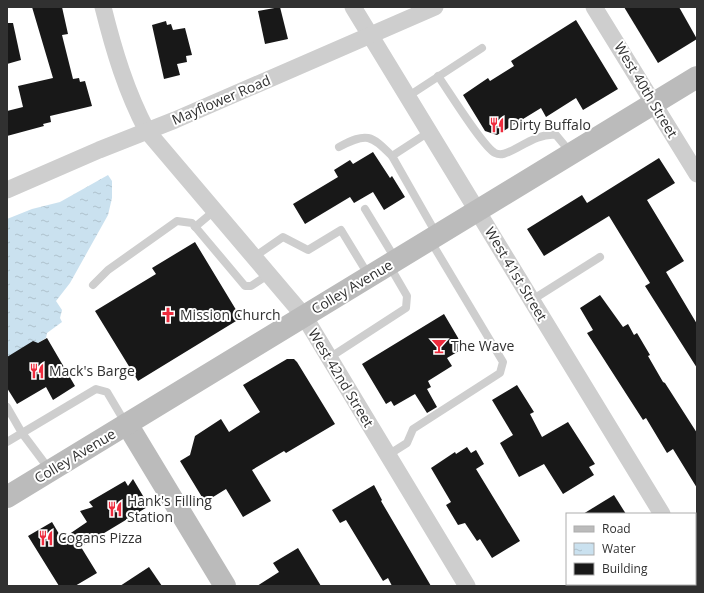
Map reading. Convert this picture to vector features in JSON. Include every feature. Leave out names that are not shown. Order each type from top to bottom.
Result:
[{"type":"main road","name":"Colley Avenue","points":[[7,497],[697,77]]},
{"type":"main road","points":[[127,424],[225,586]]},
{"type":"street","name":"West 42nd Street","points":[[103,7],[113,47],[132,102],[147,131],[304,316],[467,586]]},
{"type":"street","name":"West 41st Street","points":[[352,7],[368,36],[478,211],[661,513]]},
{"type":"street","name":"Mayflower Road","points":[[7,190],[435,7]]},
{"type":"street","name":"West 40th Street","points":[[594,7],[697,174]]},
{"type":"lane","points":[[407,97],[482,48]]},
{"type":"lane","points":[[438,76],[482,139],[495,153],[504,154],[551,134],[556,135],[572,154]]},
{"type":"lane","points":[[392,156],[429,132]]},
{"type":"lane","points":[[339,147],[358,136],[375,140],[392,156],[433,238],[503,362],[500,373],[413,429],[407,443],[388,455]]},
{"type":"lane","points":[[329,358],[406,308],[407,296],[365,209]]},
{"type":"lane","points":[[195,227],[214,211]]},
{"type":"lane","points":[[93,285],[108,270],[177,221],[192,223],[244,286],[251,286],[268,275]]},
{"type":"lane","points":[[254,257],[283,237],[308,250],[341,230],[370,276]]},
{"type":"lane","points":[[532,300],[600,258]]},
{"type":"lane","points":[[7,442],[96,389],[107,392],[127,424]]},
{"type":"lane","points":[[7,407],[22,433],[50,471]]},
{"type":"water","points":[[108,175],[112,181],[112,198],[108,215],[70,283],[56,301],[62,310],[60,318],[62,322],[47,333],[46,338],[7,362],[7,219],[32,209],[60,202]]},
{"type":"building","points":[[32,7],[62,7],[68,34],[62,35],[73,79],[79,78],[80,82],[85,81],[92,106],[50,116],[51,122],[43,124],[44,126],[7,136],[7,111],[23,107],[18,86],[53,78]]},
{"type":"building","points":[[280,7],[288,39],[265,44],[258,11]]},
{"type":"building","points":[[624,7],[679,7],[697,39],[658,63]]},
{"type":"building","points":[[576,20],[618,89],[583,110],[576,98],[546,117],[541,108],[497,135],[485,131],[463,95],[488,78],[490,81],[514,66],[511,61]]},
{"type":"building","points":[[166,21],[167,25],[171,24],[173,30],[185,28],[192,55],[186,56],[187,62],[177,64],[180,75],[164,79],[152,25]]},
{"type":"building","points":[[7,23],[13,23],[21,60],[7,64]]},
{"type":"building","points":[[373,152],[390,178],[392,176],[405,197],[384,210],[373,192],[354,203],[350,197],[305,224],[293,204],[338,177],[334,170],[350,160],[353,164]]},
{"type":"building","points":[[659,158],[675,183],[647,200],[684,261],[666,272],[697,324],[697,368],[645,286],[650,283],[609,216],[544,256],[527,229],[582,195],[587,203]]},
{"type":"building","name":"Mission Church","points":[[195,242],[241,318],[138,381],[95,311],[156,274],[152,268]]},
{"type":"building","points":[[600,295],[623,327],[628,324],[634,335],[637,333],[663,382],[697,433],[697,488],[673,449],[667,453],[646,418],[643,420],[587,333],[593,330],[580,308]]},
{"type":"building","points":[[444,314],[464,348],[447,358],[452,366],[428,381],[431,387],[427,389],[437,407],[427,413],[415,394],[394,406],[391,401],[386,404],[362,364]]},
{"type":"building","name":"Mack's Barge","points":[[47,338],[75,386],[53,400],[46,387],[17,404],[7,388],[7,357],[33,341],[38,343]]},
{"type":"building","points":[[287,359],[294,359],[297,362],[335,424],[286,453],[284,451],[252,470],[271,501],[243,517],[226,489],[205,502],[180,461],[190,455],[195,436],[221,419],[229,432],[260,412],[243,385]]},
{"type":"building","points":[[517,385],[534,412],[530,414],[542,437],[568,422],[595,464],[589,467],[594,475],[563,494],[544,464],[519,477],[500,443],[513,435],[492,400]]},
{"type":"building","points":[[467,447],[471,453],[476,450],[484,464],[476,469],[520,541],[492,558],[480,539],[477,541],[465,523],[458,525],[446,505],[451,502],[431,468],[455,452],[456,454]]},
{"type":"building","points":[[133,479],[149,506],[81,547],[97,573],[75,586],[59,586],[28,536],[52,522],[62,539],[87,522],[80,511],[93,507],[89,502],[125,481],[128,486]]},
{"type":"building","points":[[374,485],[382,500],[381,501],[431,586],[392,586],[388,578],[383,581],[346,520],[340,523],[332,510]]},
{"type":"building","points":[[614,495],[625,513],[585,513]]},
{"type":"building","points":[[298,548],[321,586],[257,586],[279,572],[273,563]]},
{"type":"building","points":[[149,567],[162,586],[120,586]]},
{"type":"place","name":"Dirty Buffalo","points":[[497,125]]},
{"type":"place","name":"Mission Church","points":[[168,315]]},
{"type":"place","name":"The Wave","points":[[439,346]]},
{"type":"place","name":"Mack's Barge","points":[[37,371]]},
{"type":"place","name":"Hank's Filling Station","points":[[115,509]]},
{"type":"place","name":"Cogans Pizza","points":[[46,538]]}]
